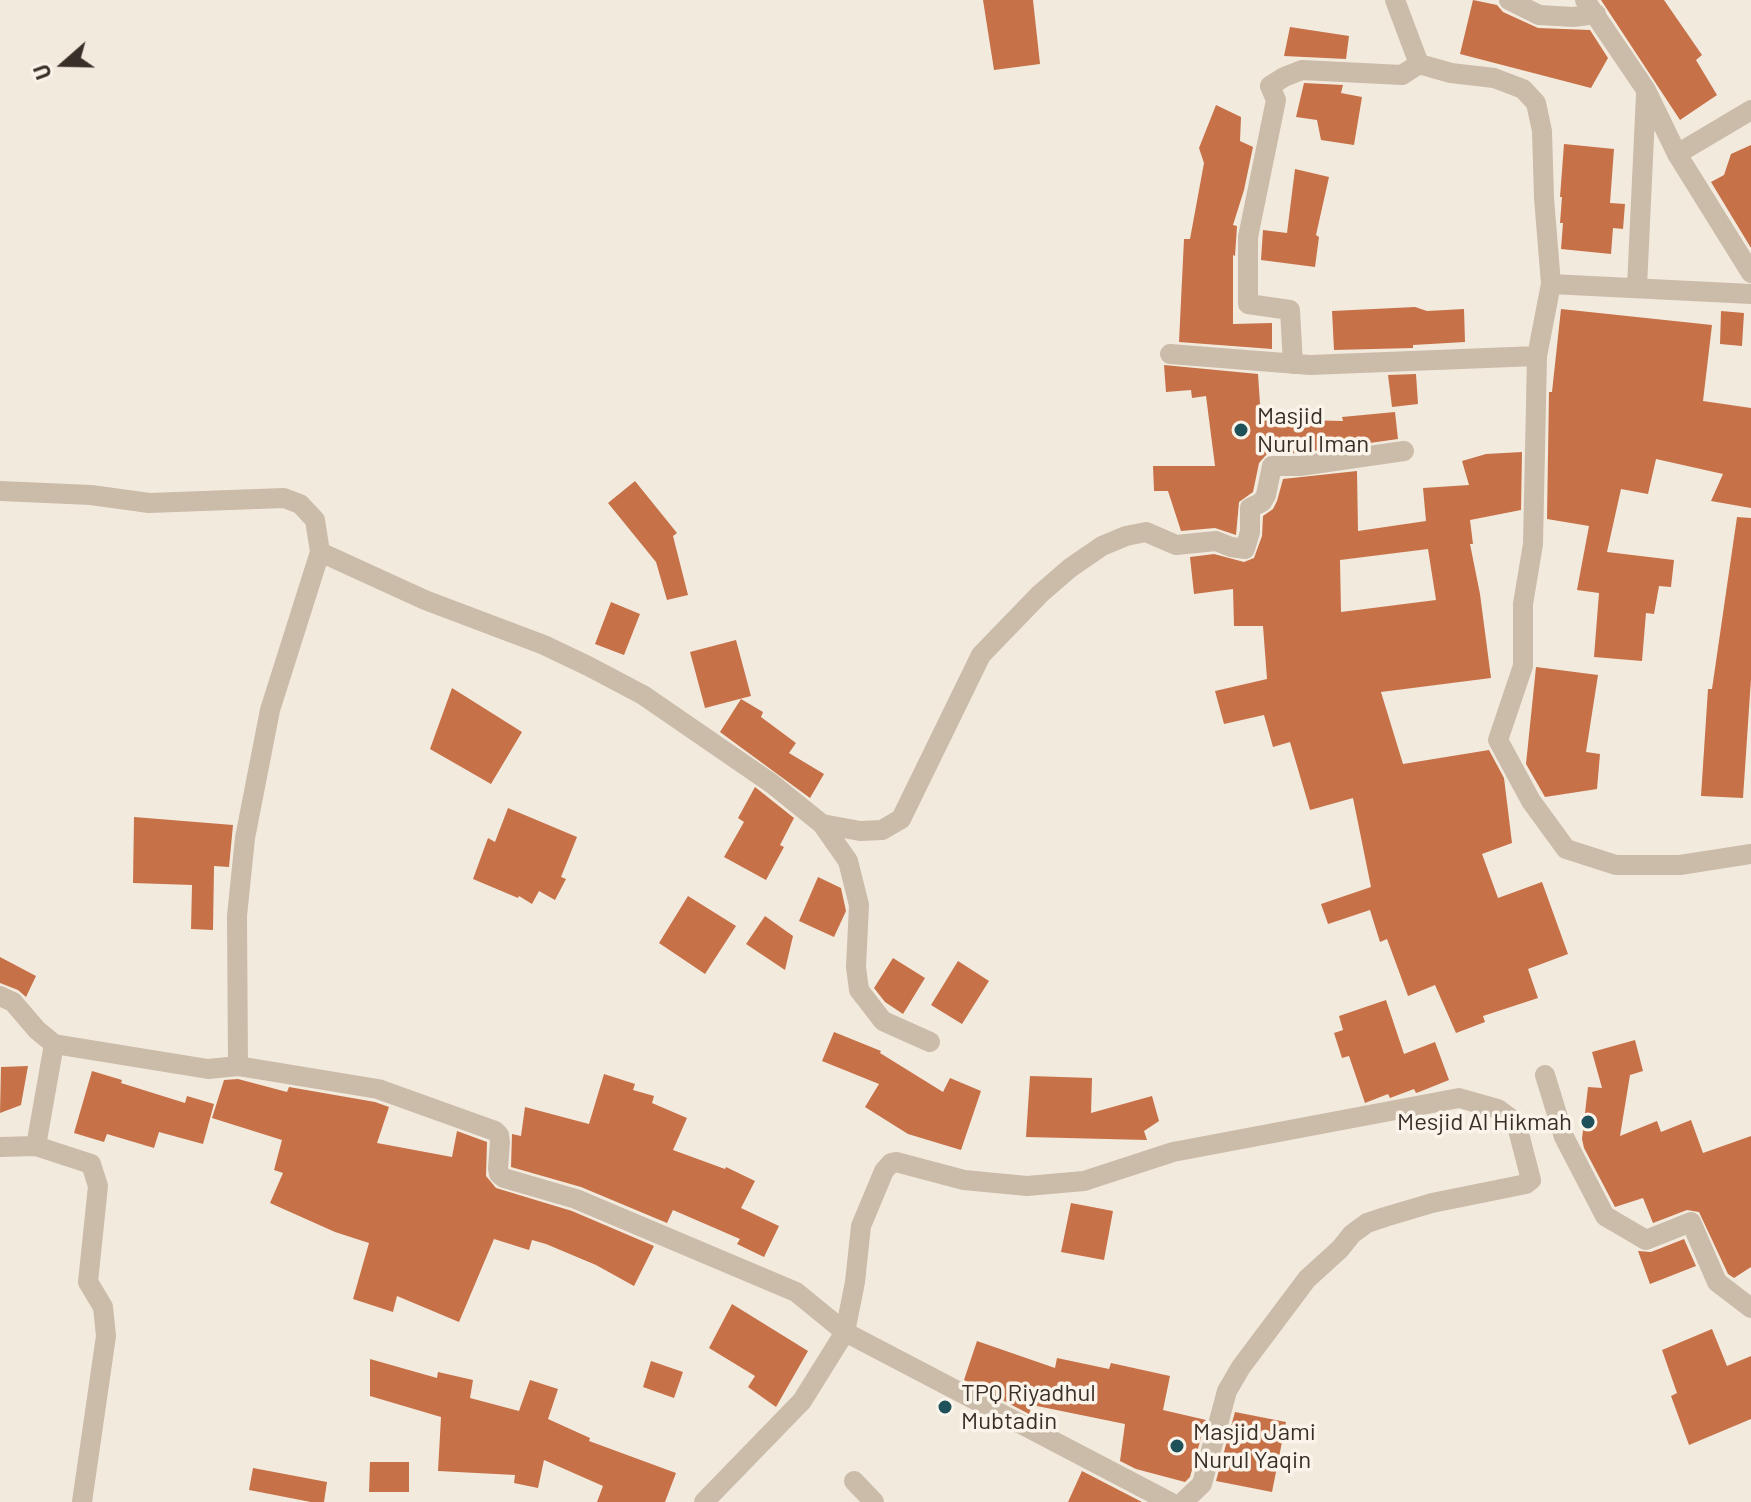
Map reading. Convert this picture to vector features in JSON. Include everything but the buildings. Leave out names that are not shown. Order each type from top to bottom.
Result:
[{"type":"street","points":[[1395,0],[1419,64]]},
{"type":"street","points":[[1509,0],[1539,15],[1573,17],[1590,7],[1646,90],[1677,154],[1751,273]]},
{"type":"street","points":[[1293,364],[1290,310],[1248,304],[1248,237],[1276,100],[1270,86],[1302,70],[1402,75],[1419,64],[1451,73],[1494,78],[1523,89],[1536,103],[1542,131],[1551,284],[1537,356],[1533,544],[1523,604],[1523,666],[1498,740],[1531,801],[1566,849],[1616,865],[1680,865],[1751,854]]},
{"type":"street","points":[[1637,287],[1646,90]]},
{"type":"street","points":[[1677,154],[1751,110]]},
{"type":"street","points":[[1551,284],[1751,294]]},
{"type":"street","points":[[1170,354],[1293,364],[1537,356]]},
{"type":"street","points":[[822,824],[860,831],[882,830],[901,819],[981,655],[1040,594],[1102,546],[1146,532],[1176,545],[1216,541],[1245,549],[1250,532],[1250,508],[1262,502],[1266,495],[1272,466],[1300,466],[1404,451]]},
{"type":"street","points":[[0,491],[91,495],[149,503],[284,498],[300,504],[315,520],[320,552],[270,710],[245,838],[237,916],[238,1066]]},
{"type":"street","points":[[320,552],[425,600],[544,645],[643,695],[748,766],[822,824],[848,861],[859,905],[856,967],[859,990],[883,1021],[930,1042]]},
{"type":"street","points":[[0,996],[13,1002],[54,1044],[208,1069],[238,1066],[378,1089],[495,1131],[500,1142],[499,1174],[504,1178],[576,1199],[796,1292],[845,1332],[1170,1502]]},
{"type":"street","points":[[36,1146],[54,1044]]},
{"type":"street","points":[[1545,1075],[1564,1137],[1605,1216],[1646,1240],[1691,1222],[1717,1282],[1751,1308]]},
{"type":"street","points":[[704,1502],[802,1401],[845,1332],[855,1282],[861,1226],[884,1171],[896,1162],[964,1180],[1027,1186],[1084,1181],[1173,1152],[1459,1098],[1498,1109],[1516,1122],[1531,1180],[1526,1184],[1432,1203],[1367,1223],[1307,1279],[1241,1367],[1227,1391],[1202,1484],[1183,1502]]},
{"type":"street","points":[[0,1147],[36,1146],[91,1164],[98,1186],[88,1282],[103,1307],[106,1336],[82,1502]]},
{"type":"street","points":[[854,1481],[874,1502]]},
{"type":"place","name":"Masjid Nurul Iman","points":[[1241,430]]},
{"type":"place","name":"Mesjid Al Hikmah","points":[[1588,1122]]},
{"type":"place","name":"TPQ Riyadhul Mubtadin","points":[[945,1407]]},
{"type":"place","name":"Masjid Jami Nurul Yaqin","points":[[1177,1446]]}]
